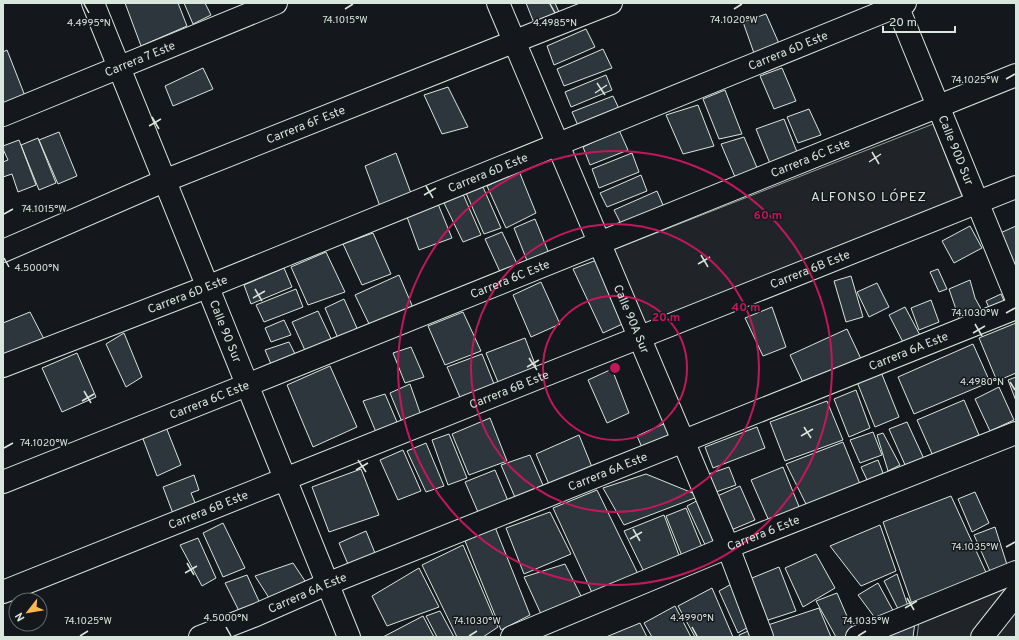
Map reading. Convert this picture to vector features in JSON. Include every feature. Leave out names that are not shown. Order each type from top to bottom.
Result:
[{"type":"street","name":"Calle 90 Sur","points":[[92,3],[349,637]]},
{"type":"street","name":"Carrera 7 Este","points":[[3,115],[276,3]]},
{"type":"street","name":"Calle 90A Sur","points":[[498,3],[728,547],[762,637]]},
{"type":"street","name":"Carrera 6F Este","points":[[3,251],[164,181],[611,3]]},
{"type":"street","name":"Calle 90D Sur","points":[[900,4],[938,106],[1016,297]]},
{"type":"street","name":"Carrera 6D Este","points":[[3,366],[207,287],[900,4]]},
{"type":"street","name":"Carrera 6C Este","points":[[3,482],[1016,75]]},
{"type":"street","name":"Carrera 6B Este","points":[[3,592],[1016,187]]},
{"type":"street","name":"Carrera 6A Este","points":[[200,637],[256,615],[327,584],[1016,308]]},
{"type":"street","name":"Carrera 6 Este","points":[[512,637],[728,547],[1016,433]]},
{"type":"street","points":[[858,637],[1016,572]]},
{"type":"street","points":[[982,637],[1016,594]]},
{"type":"shaded area","points":[[933,124],[963,199],[643,325],[613,250]]},
{"type":"shaded area","points":[[1016,582],[1016,637],[917,637],[919,621]]},
{"type":"building","points":[[125,3],[178,3],[187,26],[141,46]]},
{"type":"building","points":[[184,3],[205,3],[211,15],[193,24]]},
{"type":"building","points":[[526,3],[555,3],[562,19],[536,28]]},
{"type":"building","points":[[766,14],[781,48],[755,56],[743,22]]},
{"type":"building","points":[[586,29],[595,47],[554,65],[547,46]]},
{"type":"building","points":[[603,49],[612,68],[564,86],[557,69]]},
{"type":"building","points":[[7,50],[25,96],[4,104],[3,52]]},
{"type":"building","points":[[203,68],[213,89],[173,106],[165,86]]},
{"type":"building","points":[[782,68],[796,101],[774,109],[760,76]]},
{"type":"building","points":[[606,75],[612,90],[571,107],[565,92]]},
{"type":"building","points":[[448,87],[468,127],[442,134],[424,95]]},
{"type":"building","points":[[725,90],[742,134],[719,139],[703,99]]},
{"type":"building","points":[[613,96],[621,113],[580,130],[572,112]]},
{"type":"building","points":[[698,105],[714,146],[683,154],[666,115]]},
{"type":"building","points":[[809,109],[821,135],[798,143],[787,117]]},
{"type":"building","points":[[784,119],[799,157],[771,166],[756,129]]},
{"type":"building","points":[[619,130],[628,150],[590,165],[583,147]]},
{"type":"building","points":[[59,132],[77,176],[58,184],[39,140]]},
{"type":"building","points":[[744,137],[758,170],[735,177],[721,144]]},
{"type":"building","points":[[38,138],[56,183],[39,190],[21,145]]},
{"type":"building","points":[[19,140],[36,185],[18,192],[12,174],[3,177],[3,162],[8,160],[3,146]]},
{"type":"building","points":[[396,153],[412,196],[381,209],[365,166]]},
{"type":"building","points":[[632,153],[639,172],[599,188],[592,169]]},
{"type":"building","points":[[519,171],[536,213],[506,228],[487,186]]},
{"type":"building","points":[[641,175],[647,191],[607,207],[600,193]]},
{"type":"building","points":[[483,187],[501,228],[484,234],[466,193]]},
{"type":"building","points":[[657,191],[666,212],[624,230],[614,210]]},
{"type":"building","points":[[463,194],[481,235],[463,242],[444,203]]},
{"type":"building","points":[[438,204],[452,238],[419,250],[407,217]]},
{"type":"building","points":[[535,219],[550,256],[528,263],[514,228]]},
{"type":"building","points":[[970,226],[982,248],[954,263],[942,241]]},
{"type":"building","points":[[1016,226],[1016,274],[998,234]]},
{"type":"building","points":[[502,232],[519,268],[501,274],[485,239]]},
{"type":"building","points":[[373,233],[391,274],[362,285],[343,244]]},
{"type":"building","points":[[326,252],[345,292],[308,305],[291,267]]},
{"type":"building","points":[[602,258],[629,321],[603,333],[573,269]]},
{"type":"building","points":[[284,268],[292,287],[251,304],[244,285]]},
{"type":"building","points":[[938,269],[947,289],[939,292],[930,272]]},
{"type":"building","points":[[399,275],[414,310],[371,328],[355,295]]},
{"type":"building","points":[[851,276],[863,317],[846,322],[834,281]]},
{"type":"building","points":[[970,280],[975,298],[985,316],[961,324],[949,289]]},
{"type":"building","points":[[541,282],[560,324],[531,337],[513,295]]},
{"type":"building","points":[[877,283],[889,307],[869,317],[857,292]]},
{"type":"building","points":[[296,289],[303,307],[264,322],[256,305]]},
{"type":"building","points":[[1001,294],[1006,305],[991,312],[986,301]]},
{"type":"building","points":[[344,299],[360,335],[340,343],[325,308]]},
{"type":"building","points":[[931,300],[939,322],[919,330],[911,308]]},
{"type":"building","points":[[772,307],[786,347],[763,356],[745,318]]},
{"type":"building","points":[[905,307],[922,339],[906,348],[889,315]]},
{"type":"building","points":[[318,311],[334,345],[308,357],[292,322]]},
{"type":"building","points":[[30,312],[46,343],[3,359],[3,323]]},
{"type":"building","points":[[463,312],[481,351],[445,365],[428,326]]},
{"type":"building","points":[[284,320],[291,335],[271,342],[265,328]]},
{"type":"building","points":[[1016,323],[1016,373],[997,381],[979,338]]},
{"type":"building","points":[[847,329],[862,361],[805,387],[790,355]]},
{"type":"building","points":[[124,333],[142,377],[126,387],[106,344]]},
{"type":"building","points":[[525,338],[538,372],[500,387],[486,353]]},
{"type":"building","points":[[289,342],[298,360],[273,369],[265,350]]},
{"type":"building","points":[[973,344],[990,382],[914,414],[898,377]]},
{"type":"building","points":[[411,347],[424,377],[405,383],[393,353]]},
{"type":"building","points":[[77,353],[96,397],[62,412],[42,368]]},
{"type":"building","points":[[482,354],[496,389],[462,402],[447,367]]},
{"type":"building","points":[[330,366],[357,427],[313,447],[287,385]]},
{"type":"building","points":[[612,369],[629,413],[607,423],[588,380]]},
{"type":"building","points":[[881,372],[899,417],[875,427],[857,382]]},
{"type":"building","points":[[1016,377],[1016,401],[1008,380]]},
{"type":"building","points":[[410,384],[423,421],[404,427],[390,393]]},
{"type":"building","points":[[999,387],[1014,420],[990,431],[975,399]]},
{"type":"building","points":[[856,390],[870,428],[849,437],[834,399]]},
{"type":"building","points":[[385,394],[400,429],[378,437],[363,401]]},
{"type":"building","points":[[964,400],[979,435],[933,456],[917,420]]},
{"type":"building","points":[[827,401],[843,440],[785,461],[770,422]]},
{"type":"building","points":[[490,418],[507,461],[469,475],[452,434]]},
{"type":"building","points":[[670,421],[678,439],[644,452],[637,436]]},
{"type":"building","points":[[164,422],[181,465],[157,476],[140,431]]},
{"type":"building","points":[[907,422],[924,459],[906,467],[889,429]]},
{"type":"building","points":[[757,427],[765,448],[713,468],[705,447]]},
{"type":"building","points":[[873,432],[882,455],[860,463],[850,440]]},
{"type":"building","points":[[883,433],[900,465],[888,471],[877,435]]},
{"type":"building","points":[[449,434],[467,478],[448,485],[432,440]]},
{"type":"building","points":[[579,435],[594,472],[551,489],[536,454]]},
{"type":"building","points":[[843,442],[860,484],[808,508],[786,464]]},
{"type":"building","points":[[426,443],[444,486],[426,492],[407,451]]},
{"type":"building","points":[[403,450],[421,491],[398,500],[380,460]]},
{"type":"building","points":[[530,455],[546,492],[517,502],[501,465]]},
{"type":"building","points":[[878,460],[883,473],[868,482],[861,467]]},
{"type":"building","points":[[729,467],[736,485],[713,493],[706,475]]},
{"type":"building","points":[[783,467],[800,509],[769,521],[751,480]]},
{"type":"building","points":[[361,469],[379,515],[329,532],[312,487]]},
{"type":"building","points":[[495,470],[511,508],[481,519],[465,482]]},
{"type":"building","points":[[646,474],[700,496],[624,525],[603,488]]},
{"type":"building","points":[[194,475],[199,490],[191,493],[198,510],[175,519],[163,487]]},
{"type":"building","points":[[740,486],[755,520],[729,531],[715,497]]},
{"type":"building","points":[[597,490],[638,574],[594,597],[553,508]]},
{"type":"building","points":[[975,492],[989,523],[972,532],[958,499]]},
{"type":"building","points":[[951,496],[989,579],[913,607],[883,522]]},
{"type":"building","points":[[704,497],[722,542],[707,549],[687,506]]},
{"type":"building","points":[[686,508],[704,552],[684,561],[666,516]]},
{"type":"building","points":[[550,512],[571,554],[524,574],[506,528]]},
{"type":"building","points":[[664,515],[680,558],[645,574],[624,531]]},
{"type":"building","points":[[223,523],[245,568],[223,577],[203,533]]},
{"type":"building","points":[[880,525],[896,571],[861,586],[830,546]]},
{"type":"building","points":[[495,527],[530,615],[501,630],[465,541]]},
{"type":"building","points":[[995,527],[1009,571],[993,578],[974,535]]},
{"type":"building","points":[[366,531],[377,558],[350,569],[339,543]]},
{"type":"building","points":[[198,538],[216,578],[202,586],[180,545]]},
{"type":"building","points":[[463,545],[498,627],[483,637],[457,637],[422,565]]},
{"type":"building","points":[[816,554],[835,588],[803,607],[785,568]]},
{"type":"building","points":[[293,563],[307,584],[271,601],[255,576]]},
{"type":"building","points":[[565,564],[581,596],[541,614],[524,577]]},
{"type":"building","points":[[779,567],[796,611],[765,621],[747,580]]},
{"type":"building","points":[[419,568],[439,607],[387,626],[372,596]]},
{"type":"building","points":[[897,574],[909,609],[900,613],[884,581]]},
{"type":"building","points":[[247,575],[263,610],[240,613],[225,583]]},
{"type":"building","points":[[735,582],[752,625],[738,633],[719,591]]},
{"type":"building","points":[[878,583],[896,616],[878,622],[858,595]]},
{"type":"building","points":[[712,588],[733,637],[695,637],[678,606]]},
{"type":"building","points":[[837,593],[853,630],[844,637],[836,637],[816,601]]},
{"type":"building","points":[[675,606],[691,637],[652,637],[644,623]]},
{"type":"building","points":[[819,608],[831,637],[772,637],[768,625]]},
{"type":"building","points":[[440,611],[454,637],[437,637],[426,616]]},
{"type":"building","points":[[423,616],[434,637],[383,637]]},
{"type":"building","points":[[915,622],[913,637],[886,637]]},
{"type":"building","points":[[640,623],[647,637],[606,637]]},
{"type":"building","points":[[755,628],[759,637],[740,637],[739,635]]},
{"type":"district","name":"ALFONSO LÓPEZ","points":[[869,196]]}]
